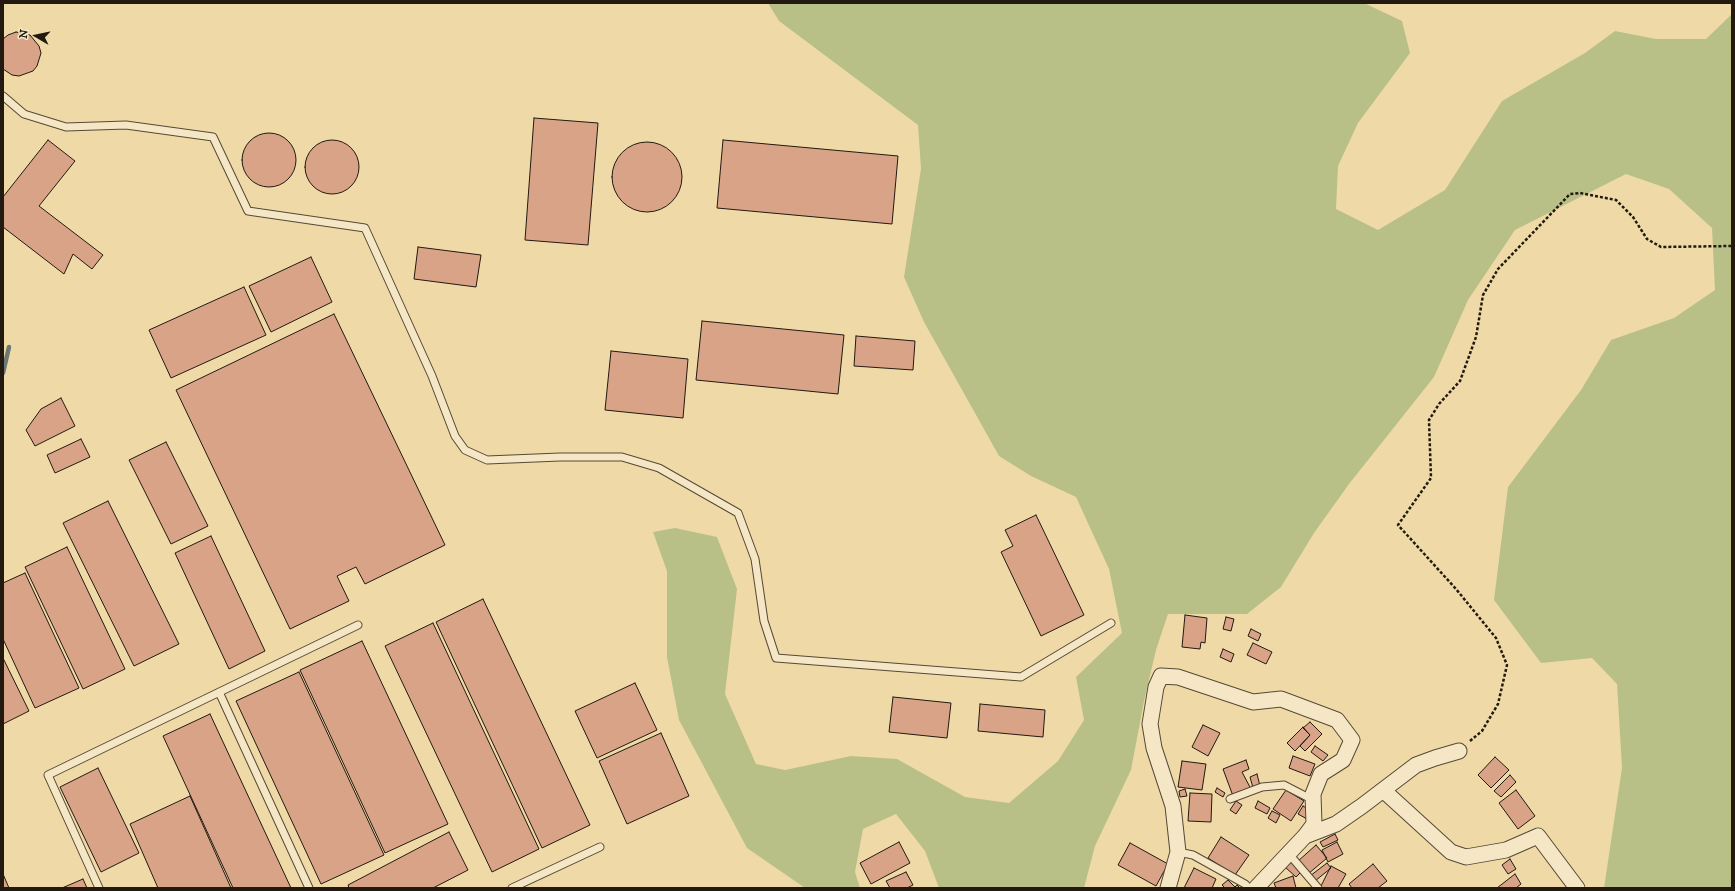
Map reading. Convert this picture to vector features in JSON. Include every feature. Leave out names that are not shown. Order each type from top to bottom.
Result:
[{"type":"street","points":[[1168,888],[1178,852],[1173,806],[1154,748],[1150,724],[1156,686],[1161,676],[1178,677],[1253,702],[1282,698],[1337,720],[1352,740],[1343,760],[1321,774],[1313,794],[1314,824],[1289,854],[1256,888]]},
{"type":"street","points":[[1305,836],[1336,824],[1416,765],[1459,750]]},
{"type":"street","points":[[1383,790],[1451,852],[1466,858],[1506,850],[1538,836],[1577,888]]},
{"type":"lane","points":[[3,96],[24,114],[66,127],[126,125],[213,137],[248,210],[365,228],[432,376],[456,436],[465,450],[488,460],[560,457],[622,457],[659,468],[738,513],[755,559],[764,621],[776,658],[1021,677],[1111,623]]},
{"type":"lane","points":[[99,888],[48,775],[358,625]]},
{"type":"lane","points":[[219,692],[309,888]]},
{"type":"lane","points":[[1230,799],[1262,787],[1284,785],[1313,800]]},
{"type":"lane","points":[[512,888],[600,848]]},
{"type":"lane","points":[[1178,852],[1194,855],[1245,884],[1249,888]]},
{"type":"lane","points":[[1289,854],[1318,888]]},
{"type":"path","points":[[1459,750],[1482,731],[1498,704],[1507,665],[1496,638],[1456,589],[1398,526],[1431,478],[1429,420],[1439,404],[1460,381],[1476,336],[1483,295],[1498,269],[1570,194],[1580,193],[1616,200],[1633,217],[1647,239],[1661,247],[1732,246]]},
{"type":"green space","points":[[768,3],[1364,3],[1402,21],[1410,53],[1358,123],[1338,166],[1336,209],[1378,230],[1445,190],[1502,101],[1585,53],[1615,31],[1656,39],[1706,39],[1732,14],[1732,888],[1604,888],[1622,768],[1617,684],[1592,658],[1541,663],[1494,600],[1508,487],[1581,390],[1611,340],[1674,318],[1715,290],[1712,228],[1669,189],[1626,174],[1515,230],[1468,300],[1434,377],[1349,484],[1314,533],[1281,587],[1247,614],[1168,614],[1156,650],[1144,701],[1131,770],[1095,846],[1084,888],[939,888],[925,851],[896,814],[863,829],[855,872],[860,888],[805,888],[747,848],[679,720],[667,657],[667,571],[653,532],[675,528],[717,537],[737,589],[725,694],[756,764],[785,770],[851,756],[897,759],[965,797],[1009,803],[1058,761],[1084,720],[1076,677],[1122,633],[1109,569],[1076,497],[1031,476],[999,456],[924,322],[904,277],[921,169],[918,125],[779,21]]},
{"type":"building","points":[[16,32],[30,35],[39,46],[41,53],[37,66],[33,71],[19,76],[12,75],[3,69],[3,39]]},
{"type":"building","points":[[534,118],[598,123],[588,245],[525,240]]},
{"type":"building","points":[[269,133],[279,135],[288,141],[294,150],[296,160],[294,170],[288,179],[279,185],[269,187],[259,185],[250,179],[244,170],[242,160],[244,150],[250,141],[259,135]]},
{"type":"building","points":[[48,140],[75,161],[39,206],[103,255],[92,269],[73,254],[64,274],[3,227],[3,197]]},
{"type":"building","points":[[332,140],[342,142],[351,148],[357,157],[359,167],[357,177],[351,186],[342,192],[332,194],[322,192],[313,186],[307,177],[305,167],[307,157],[313,148],[322,142]]},
{"type":"building","points":[[723,140],[898,156],[892,224],[717,208]]},
{"type":"building","points":[[647,142],[660,145],[672,152],[679,164],[682,177],[679,190],[672,202],[660,209],[647,212],[634,209],[622,202],[615,190],[612,177],[615,164],[622,152],[634,145]]},
{"type":"building","points":[[418,247],[481,255],[476,287],[414,279]]},
{"type":"building","points":[[311,257],[332,302],[271,332],[249,286]]},
{"type":"building","points":[[244,287],[266,335],[171,378],[149,330]]},
{"type":"building","points":[[334,314],[445,545],[365,584],[356,567],[337,576],[349,601],[290,629],[176,390]]},
{"type":"building","points":[[702,321],[844,335],[838,394],[696,380]]},
{"type":"building","points":[[856,336],[915,341],[913,370],[854,366]]},
{"type":"building","points":[[611,351],[688,359],[683,418],[605,410]]},
{"type":"building","points":[[61,398],[75,426],[35,446],[26,430],[41,409]]},
{"type":"building","points":[[81,439],[90,457],[55,473],[47,455]]},
{"type":"building","points":[[166,442],[208,526],[171,544],[129,460]]},
{"type":"building","points":[[108,501],[179,644],[134,666],[63,523]]},
{"type":"building","points":[[1036,515],[1084,615],[1041,636],[1001,552],[1013,546],[1005,530]]},
{"type":"building","points":[[211,536],[265,651],[229,669],[175,553]]},
{"type":"building","points":[[67,547],[125,669],[83,689],[25,567]]},
{"type":"building","points":[[25,573],[79,688],[35,708],[3,639],[3,583]]},
{"type":"building","points":[[483,599],[590,825],[542,848],[436,622]]},
{"type":"building","points":[[1185,615],[1207,618],[1205,643],[1201,642],[1200,649],[1182,647]]},
{"type":"building","points":[[1226,617],[1234,619],[1231,631],[1223,629]]},
{"type":"building","points":[[433,623],[539,849],[492,872],[385,646]]},
{"type":"building","points":[[1251,629],[1261,634],[1258,641],[1248,636]]},
{"type":"building","points":[[362,641],[448,824],[385,853],[300,670]]},
{"type":"building","points":[[1253,643],[1272,652],[1266,664],[1247,655]]},
{"type":"building","points":[[1223,649],[1234,654],[1231,662],[1220,657]]},
{"type":"building","points":[[3,658],[29,711],[3,724]]},
{"type":"building","points":[[299,672],[384,855],[321,884],[236,701]]},
{"type":"building","points":[[635,683],[657,730],[597,758],[575,711]]},
{"type":"building","points":[[893,697],[951,703],[947,738],[889,732]]},
{"type":"building","points":[[980,704],[1045,710],[1043,737],[978,731]]},
{"type":"building","points":[[210,714],[291,888],[233,888],[163,736]]},
{"type":"building","points":[[1310,722],[1322,734],[1305,751],[1300,746],[1310,735],[1303,728]]},
{"type":"building","points":[[1203,725],[1220,733],[1208,756],[1192,747]]},
{"type":"building","points":[[1303,727],[1310,735],[1295,751],[1287,743]]},
{"type":"building","points":[[661,733],[689,796],[627,824],[599,761]]},
{"type":"building","points":[[1315,746],[1328,755],[1323,761],[1311,752]]},
{"type":"building","points":[[1293,756],[1315,764],[1310,776],[1289,768]]},
{"type":"building","points":[[1495,757],[1509,770],[1491,788],[1478,775]]},
{"type":"building","points":[[1246,760],[1249,769],[1242,772],[1251,789],[1233,796],[1223,769]]},
{"type":"building","points":[[1182,761],[1206,764],[1202,790],[1178,787]]},
{"type":"building","points":[[98,768],[139,853],[101,872],[60,787]]},
{"type":"building","points":[[1257,774],[1260,786],[1253,788],[1250,777]]},
{"type":"building","points":[[1510,775],[1516,782],[1501,797],[1494,791]]},
{"type":"building","points":[[1217,788],[1225,793],[1223,797],[1215,792]]},
{"type":"building","points":[[1185,789],[1187,796],[1180,797],[1179,791]]},
{"type":"building","points":[[1286,790],[1304,801],[1291,821],[1273,809]]},
{"type":"building","points":[[1516,790],[1535,816],[1518,829],[1499,803]]},
{"type":"building","points":[[1190,793],[1212,794],[1211,822],[1188,821]]},
{"type":"building","points":[[190,796],[231,888],[158,888],[130,824]]},
{"type":"building","points":[[1236,801],[1242,805],[1236,814],[1230,810]]},
{"type":"building","points":[[1258,801],[1270,808],[1267,814],[1255,808]]},
{"type":"building","points":[[1303,806],[1311,811],[1307,819],[1298,814]]},
{"type":"building","points":[[1272,811],[1280,815],[1276,823],[1268,818]]},
{"type":"building","points":[[449,832],[468,870],[433,888],[349,888],[348,885]]},
{"type":"building","points":[[1335,834],[1338,840],[1323,847],[1320,842]]},
{"type":"building","points":[[1221,837],[1249,855],[1235,875],[1208,858]]},
{"type":"building","points":[[899,842],[910,863],[871,884],[860,863]]},
{"type":"building","points":[[1337,842],[1343,854],[1328,862],[1322,850]]},
{"type":"building","points":[[1130,843],[1168,864],[1156,886],[1118,865]]},
{"type":"building","points":[[1316,845],[1327,858],[1308,874],[1297,862]]},
{"type":"building","points":[[1510,859],[1516,869],[1508,874],[1502,865]]},
{"type":"building","points":[[1290,861],[1302,871],[1296,877],[1285,867]]},
{"type":"building","points":[[1327,863],[1331,868],[1315,881],[1310,876]]},
{"type":"building","points":[[1373,864],[1387,881],[1378,888],[1352,888],[1349,884]]},
{"type":"building","points":[[1331,866],[1346,874],[1338,888],[1320,888]]},
{"type":"building","points":[[1194,868],[1216,879],[1212,888],[1184,888]]},
{"type":"building","points":[[906,872],[913,885],[907,888],[890,888],[886,881]]},
{"type":"building","points":[[3,874],[9,888],[3,888]]},
{"type":"building","points":[[1515,874],[1521,884],[1516,888],[1497,888]]},
{"type":"building","points":[[1293,876],[1296,888],[1276,888],[1274,883]]},
{"type":"building","points":[[83,879],[87,888],[62,888]]},
{"type":"building","points":[[1228,880],[1235,887],[1237,885],[1240,888],[1225,888],[1222,885]]},
{"type":"waterway","points":[[3,373],[9,347]]}]
